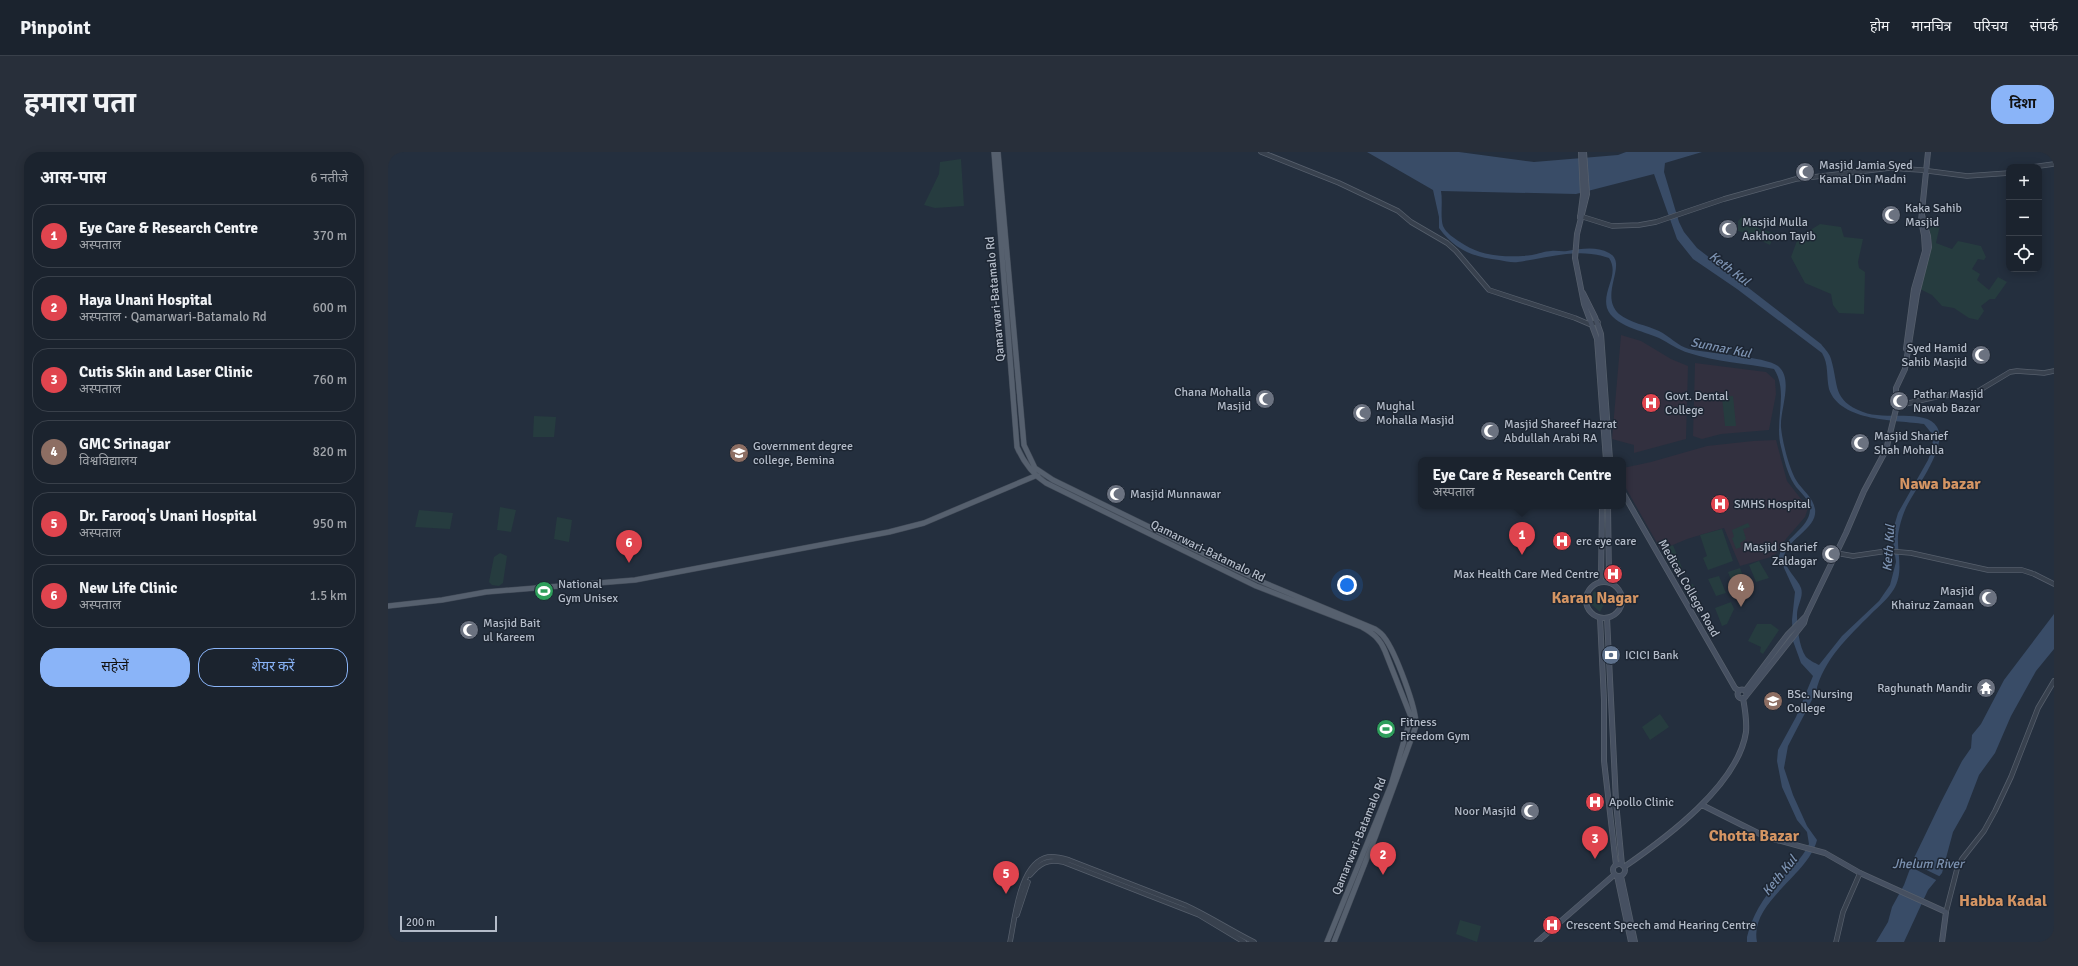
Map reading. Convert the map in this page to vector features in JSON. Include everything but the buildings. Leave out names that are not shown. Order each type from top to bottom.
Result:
[{"type":"main road","name":"Qamarwari-Batamalo Rd","points":[[994,152],[1017,447],[1022,459],[1035,476],[1046,483],[1263,589],[1362,627],[1373,633],[1381,641],[1411,717],[1391,785],[1354,880],[1327,942]]},
{"type":"main road","name":"Qamarwari-Batamalo Rd","points":[[998,152],[1024,445],[1035,468],[1053,480],[1260,581],[1375,629],[1384,637],[1390,648],[1415,712],[1416,726],[1376,835],[1334,942]]},
{"type":"main road","points":[[1582,152],[1585,195],[1575,247],[1575,258],[1583,293],[1583,300],[1597,339],[1606,457]]},
{"type":"main road","points":[[1623,866],[1679,826],[1702,805],[1738,758],[1743,746],[1746,730],[1745,695],[1789,636],[1806,616],[1864,491],[1886,450],[1894,422],[1896,388],[1902,378],[1906,358],[1914,290],[1925,251],[1922,215],[1928,152]]},
{"type":"main road","points":[[1583,293],[1598,322],[1603,352],[1610,457]]},
{"type":"main road","points":[[1009,350],[1016,352]]},
{"type":"main road","points":[[388,606],[486,592],[634,580],[889,532],[924,523],[1035,476],[1053,480]]},
{"type":"main road","name":"Medical College Road","points":[[1626,498],[1735,688],[1739,691],[1739,696],[1745,695]]},
{"type":"main road","points":[[1105,512],[1108,506]]},
{"type":"main road","points":[[1601,582],[1602,509]]},
{"type":"main road","points":[[1608,509],[1609,582]]},
{"type":"main road","points":[[1601,582],[1609,582],[1617,587],[1622,597],[1620,609],[1616,614],[1607,618],[1600,618],[1588,609],[1586,597],[1590,587],[1601,582]]},
{"type":"main road","points":[[1600,618],[1603,676],[1604,761],[1616,864],[1612,870],[1617,876],[1635,942]]},
{"type":"main road","points":[[1537,942],[1617,876],[1624,873],[1607,618]]},
{"type":"main road","points":[[1603,676],[1610,676]]},
{"type":"main road","points":[[1739,691],[1745,695]]},
{"type":"main road","points":[[1702,805],[1766,837],[1821,852],[1882,884],[1938,907],[1946,912],[1942,942]]},
{"type":"main road","points":[[1616,864],[1623,866]]},
{"type":"main road","points":[[1542,942],[1608,886],[1617,876]]},
{"type":"main road","points":[[1617,876],[1632,942]]},
{"type":"street","points":[[1261,152],[1339,182],[1386,204],[1456,251],[1489,290],[1592,324],[1598,322]]},
{"type":"street","points":[[2042,166],[2054,164]]},
{"type":"street","points":[[1581,218],[1612,226],[1626,227],[1656,222],[1724,199],[1796,179],[1890,168],[1969,176],[2006,173]]},
{"type":"street","points":[[1580,320],[1595,317]]},
{"type":"street","points":[[1896,408],[1940,396],[1975,392],[2010,372],[2054,371]]},
{"type":"street","points":[[1836,553],[1853,556],[1891,551],[1907,553],[1988,570],[2022,570],[2054,584]]},
{"type":"street","points":[[1946,912],[1957,868],[1962,859],[1984,831],[1995,811],[2011,777],[2038,708],[2054,680]]},
{"type":"street","points":[[1010,942],[1021,890],[1032,869],[1048,857],[1060,859],[1201,912],[1227,929],[1254,942]]},
{"type":"street","points":[[1836,942],[1843,912],[1860,873]]},
{"type":"street","points":[[1113,879],[1208,919],[1224,931],[1244,942]]},
{"type":"shaded area","name":"Govt. Dental College","points":[[1621,335],[1641,341],[1671,359],[1688,366],[1686,439],[1634,453],[1634,445],[1612,439]]},
{"type":"shaded area","points":[[1695,363],[1766,372],[1775,380],[1776,394],[1769,430],[1721,434],[1702,439],[1693,436]]},
{"type":"shaded area","name":"SMHS Hospital","points":[[1776,440],[1787,481],[1808,508],[1805,517],[1786,539],[1777,553],[1771,557],[1740,566],[1724,528],[1687,539],[1661,550],[1626,488],[1626,467],[1707,446]]},
{"type":"green space","points":[[961,159],[964,206],[935,208],[924,205],[939,174],[940,162]]},
{"type":"green space","points":[[1744,215],[1759,229],[1775,233],[1770,245],[1738,231],[1738,221]]},
{"type":"green space","points":[[1928,220],[1940,225],[1936,243],[1952,249],[1958,241],[1981,246],[1986,257],[1984,260],[1978,259],[1972,269],[1980,274],[1977,280],[1989,290],[1998,277],[2007,282],[1995,299],[1990,299],[1981,306],[1984,311],[1978,320],[1969,318],[1954,308],[1942,306],[1932,295],[1920,289],[1932,244]]},
{"type":"green space","points":[[1820,224],[1841,227],[1844,237],[1863,239],[1858,262],[1859,268],[1865,272],[1864,314],[1839,313],[1833,305],[1831,294],[1805,283],[1791,257],[1798,238]]},
{"type":"green space","points":[[1733,396],[1736,426],[1725,426],[1722,397]]},
{"type":"green space","points":[[534,416],[556,417],[554,437],[533,437]]},
{"type":"green space","points":[[500,507],[516,510],[511,532],[497,530]]},
{"type":"green space","points":[[419,510],[453,513],[450,529],[415,527]]},
{"type":"green space","points":[[557,517],[572,520],[569,542],[554,539]]},
{"type":"green space","points":[[1748,523],[1750,527],[1743,529],[1746,539],[1740,543],[1741,547],[1736,549],[1732,538],[1734,537],[1732,530]]},
{"type":"green space","points":[[1722,529],[1733,561],[1708,570],[1703,558],[1707,556],[1700,535]]},
{"type":"green space","points":[[1673,545],[1682,568],[1673,571],[1661,550]]},
{"type":"green space","points":[[500,553],[507,556],[503,583],[499,586],[492,585],[489,582],[494,557]]},
{"type":"green space","points":[[1759,561],[1769,578],[1756,582],[1749,565]]},
{"type":"green space","points":[[1740,568],[1747,586],[1735,590],[1728,572]]},
{"type":"green space","points":[[1719,576],[1726,593],[1716,596],[1708,579]]},
{"type":"green space","points":[[1693,584],[1701,605],[1694,608],[1683,588]]},
{"type":"green space","points":[[1594,591],[1604,597],[1604,604],[1600,612],[1591,604],[1591,598]]},
{"type":"green space","points":[[1731,602],[1734,609],[1727,624],[1722,626],[1715,608]]},
{"type":"green space","points":[[1757,624],[1771,624],[1779,630],[1763,654],[1760,652],[1761,647],[1748,641]]},
{"type":"green space","points":[[1660,714],[1669,727],[1650,740],[1642,727]]},
{"type":"green space","points":[[1460,920],[1481,926],[1477,942],[1456,934]]},
{"type":"water","points":[[1367,152],[1459,152],[1534,162],[1618,155],[1626,152],[1702,152],[1665,163],[1664,172],[1679,222],[1684,232],[1697,248],[1821,344],[1830,357],[1838,391],[1846,402],[1863,412],[1872,414],[1915,416],[1924,418],[1932,421],[1937,427],[1939,436],[1938,446],[1934,457],[1905,510],[1900,526],[1898,536],[1899,576],[1897,583],[1889,596],[1854,631],[1838,649],[1824,669],[1816,692],[1788,746],[1784,768],[1793,795],[1807,826],[1817,840],[1812,853],[1803,866],[1770,902],[1762,914],[1757,928],[1757,942],[1747,942],[1747,937],[1759,908],[1778,881],[1799,860],[1809,844],[1807,832],[1797,820],[1782,787],[1777,761],[1778,750],[1796,717],[1813,676],[1801,663],[1793,641],[1792,620],[1795,592],[1779,557],[1785,544],[1801,528],[1809,517],[1810,506],[1807,499],[1794,484],[1789,475],[1781,447],[1779,427],[1781,397],[1778,378],[1774,369],[1699,356],[1685,352],[1659,338],[1622,324],[1610,314],[1607,308],[1606,301],[1613,270],[1609,258],[1586,253],[1574,253],[1513,262],[1481,257],[1465,251],[1451,242],[1439,228],[1439,217],[1433,190]],"holes":[[[1654,174],[1677,239],[1693,259],[1737,289],[1822,353],[1826,366],[1829,389],[1835,400],[1845,408],[1857,414],[1870,417],[1924,424],[1933,435],[1932,450],[1928,460],[1898,513],[1892,533],[1896,562],[1890,585],[1879,601],[1842,636],[1819,665],[1806,657],[1800,642],[1797,615],[1802,591],[1787,567],[1784,558],[1785,553],[1792,542],[1808,527],[1812,521],[1815,515],[1815,509],[1812,501],[1798,484],[1793,475],[1784,446],[1781,420],[1786,386],[1783,372],[1778,366],[1761,360],[1689,349],[1681,346],[1659,331],[1623,317],[1613,306],[1611,298],[1616,264],[1614,258],[1609,253],[1599,249],[1549,251],[1532,255],[1504,256],[1477,251],[1468,247],[1450,235],[1443,226],[1441,191],[1576,194]]]},
{"type":"water","name":"Jhelum River","points":[[2054,614],[2054,649],[2036,671],[2011,716],[1995,753],[1979,775],[1966,809],[1953,832],[1942,873],[1928,890],[1904,942],[1876,942],[1888,922],[1892,907],[1904,885],[1914,858],[1941,802],[1962,761],[1971,748],[1972,735],[1981,724],[2004,680]]},
{"type":"pier","points":[[1910,862],[1941,877],[1938,881],[1909,866]]},
{"type":"place","name":"Masjid Jamia Syed Kamal Din Madni","points":[[1805,172]]},
{"type":"place","name":"Kaka Sahib Masjid","points":[[1891,215]]},
{"type":"place","name":"Masjid Mulla Aakhoon Tayib","points":[[1728,229]]},
{"type":"place","name":"Syed Hamid Sahib Masjid","points":[[1981,355]]},
{"type":"place","name":"Chana Mohalla Masjid","points":[[1265,399]]},
{"type":"place","name":"Pathar Masjid Nawab Bazar","points":[[1899,401]]},
{"type":"place","name":"Govt. Dental College","points":[[1651,403]]},
{"type":"place","name":"Mughal Mohalla Masjid","points":[[1362,413]]},
{"type":"place","name":"Masjid Shareef Hazrat Abdullah Arabi RA","points":[[1490,431]]},
{"type":"place","name":"Masjid Sharief Shah Mohalla","points":[[1860,443]]},
{"type":"place","name":"Government degree college, Bemina","points":[[739,453]]},
{"type":"place","name":"Masjid Munnawar","points":[[1116,494]]},
{"type":"place","name":"SMHS Hospital","points":[[1720,504]]},
{"type":"place","name":"erc eye care","points":[[1562,541]]},
{"type":"place","name":"Masjid Sharief Zaldagar","points":[[1831,554]]},
{"type":"place","name":"Eye Care & Research Centre","points":[[1522,555]]},
{"type":"place","name":"New Life Clinic","points":[[629,563]]},
{"type":"place","name":"Max Health Care Med Centre","points":[[1613,574]]},
{"type":"place","name":"National Gym Unisex","points":[[544,591]]},
{"type":"place","name":"Masjid Khairuz Zamaan","points":[[1988,598]]},
{"type":"place","name":"GMC Srinagar","points":[[1741,607]]},
{"type":"place","name":"Masjid Bait ul Kareem","points":[[469,630]]},
{"type":"place","name":"ICICI Bank","points":[[1611,655]]},
{"type":"place","name":"Raghunath Mandir","points":[[1986,688]]},
{"type":"place","name":"BSc. Nursing College","points":[[1773,701]]},
{"type":"place","name":"Fitness Freedom Gym","points":[[1386,729]]},
{"type":"place","name":"Apollo Clinic","points":[[1595,802]]},
{"type":"place","name":"Noor Masjid","points":[[1530,811]]},
{"type":"place","name":"Cutis Skin and Laser Clinic","points":[[1595,859]]},
{"type":"place","name":"Haya Unani Hospital","points":[[1383,875]]},
{"type":"place","name":"Dr. Farooq's Unani Hospital","points":[[1006,894]]},
{"type":"place","name":"Crescent Speech amd Hearing Centre","points":[[1552,925]]},
{"type":"district","name":"Nawa bazar","points":[[1940,483]]},
{"type":"district","name":"Karan Nagar","points":[[1595,597]]},
{"type":"district","name":"Chotta Bazar","points":[[1754,835]]},
{"type":"district","name":"Habba Kadal","points":[[2003,900]]},
{"type":"water label","name":"Keth Kul","points":[[1730,268]]},
{"type":"water label","name":"Sunnar Kul","points":[[1721,347]]},
{"type":"water label","name":"Keth Kul","points":[[1888,548]]},
{"type":"water label","name":"Keth Kul","points":[[1779,875]]}]
